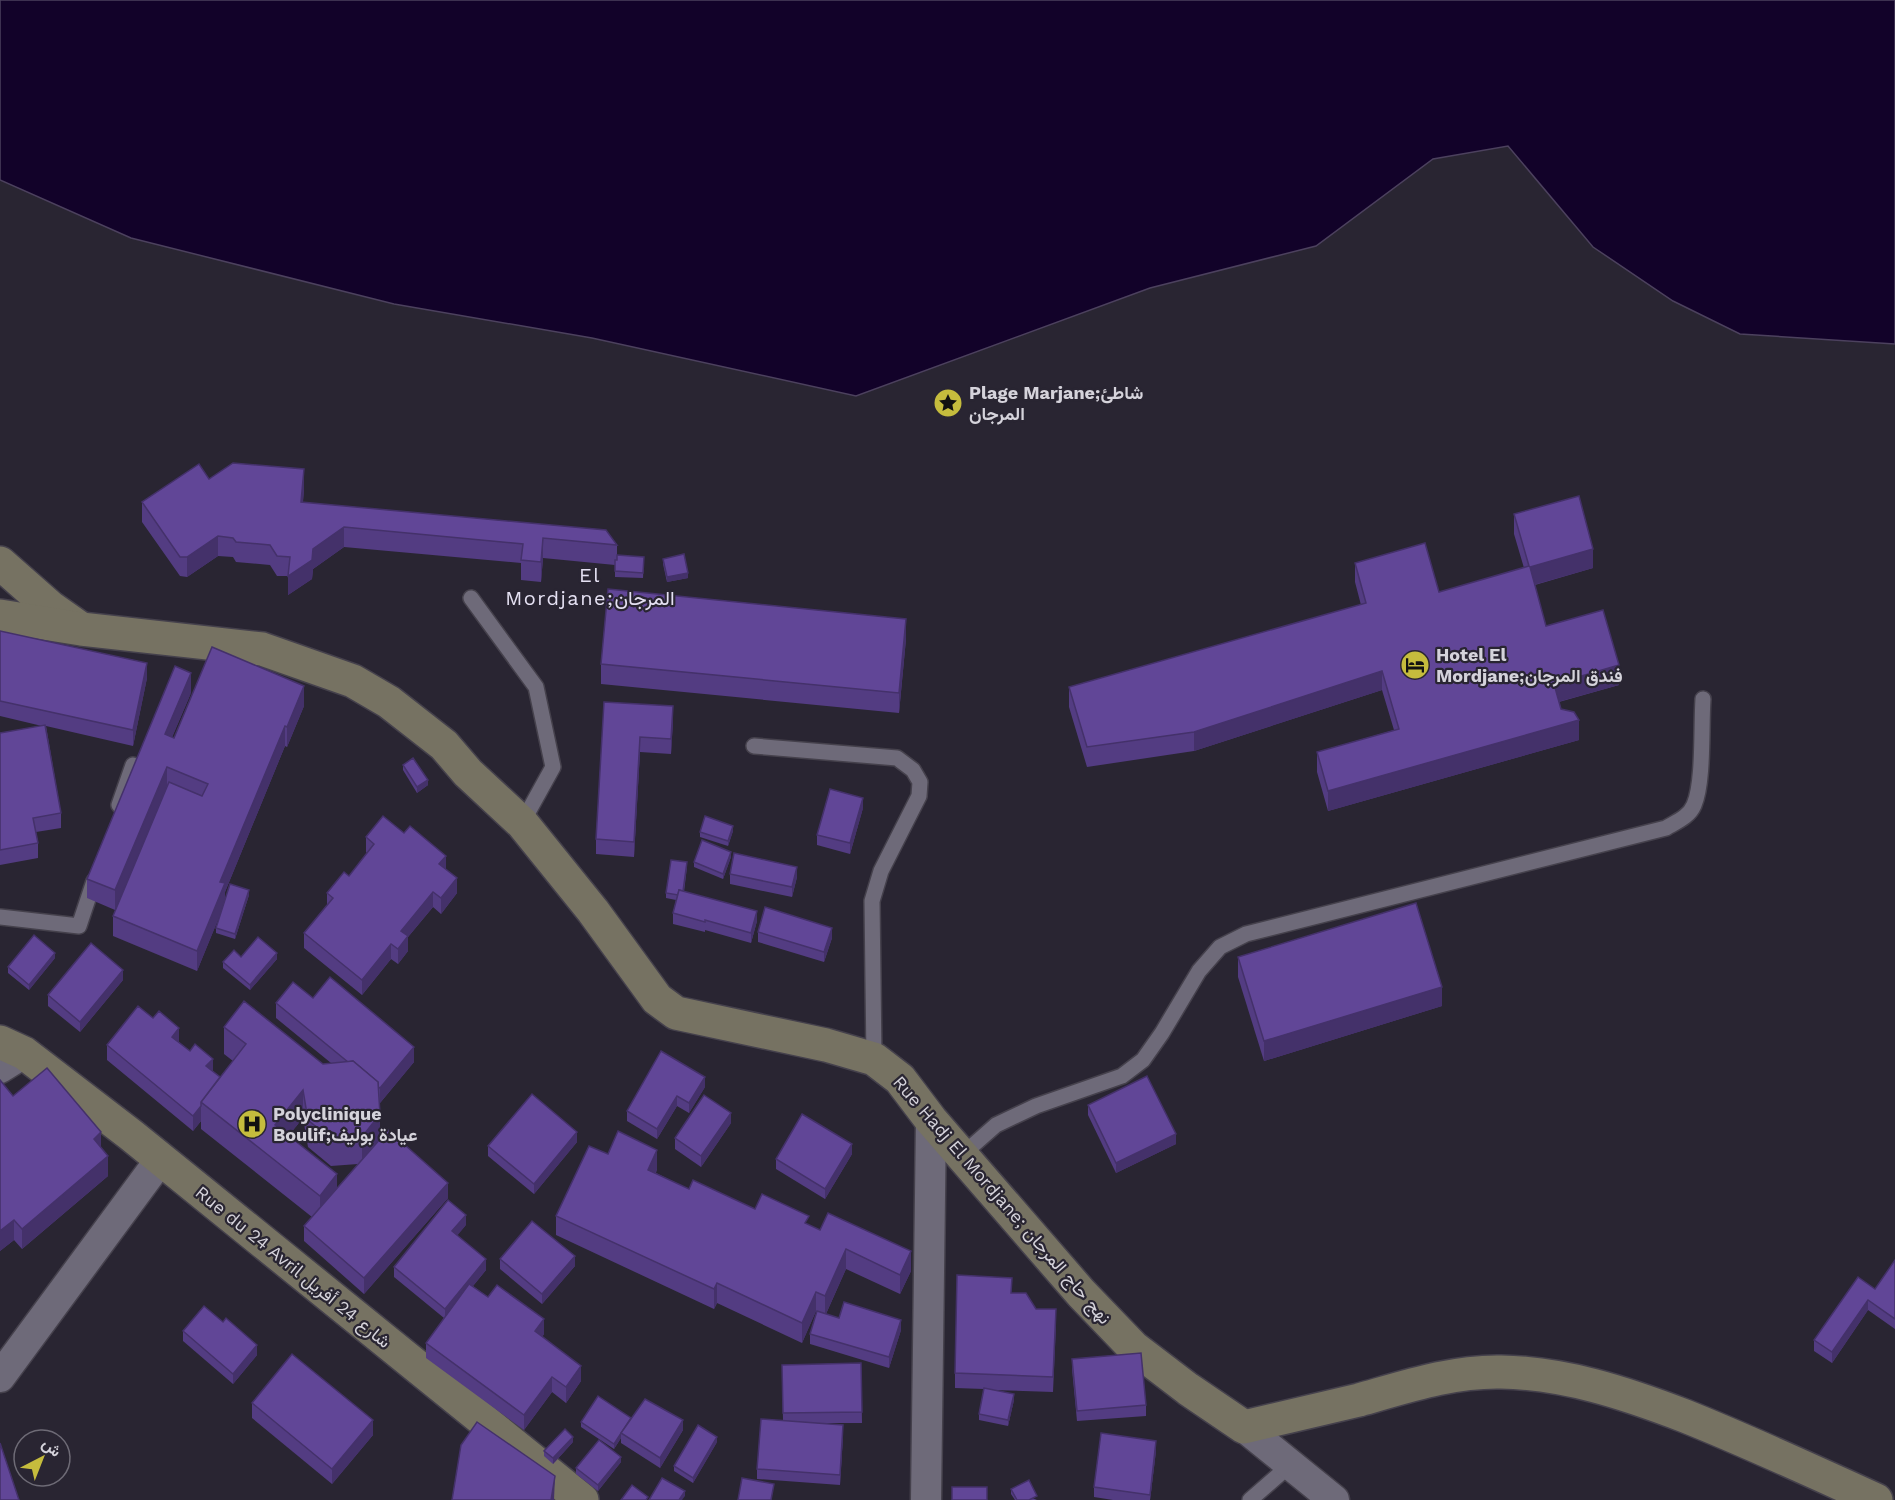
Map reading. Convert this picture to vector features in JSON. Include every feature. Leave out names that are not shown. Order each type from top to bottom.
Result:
[{"type":"street","name":"Rue Hadj El Mordjane; نهج حاج المرجان","points":[[0,563],[50,607],[81,629]]},
{"type":"street","name":"Rue Hadj El Mordjane; نهج حاج المرجان","points":[[0,616],[81,629],[262,649],[353,681],[389,702],[444,746],[468,773],[522,823],[593,911],[657,999],[676,1013],[826,1045],[874,1059],[900,1078],[931,1120],[1081,1293],[1133,1347],[1188,1389],[1244,1427]]},
{"type":"street","name":"Rue du 24 Avril شارع 24 أفريل","points":[[8,1054],[131,1135],[582,1500]]},
{"type":"street","points":[[926,1500],[931,1120]]},
{"type":"street","points":[[0,1377],[160,1160]]},
{"type":"street","points":[[1244,1427],[1362,1399],[1406,1385],[1454,1376],[1500,1372],[1547,1376],[1587,1383],[1629,1395],[1724,1432],[1876,1500]]},
{"type":"street","points":[[1244,1427],[1334,1500]]},
{"type":"lane","points":[[471,598],[536,687],[554,767],[522,823]]},
{"type":"lane","points":[[962,1155],[996,1125],[1036,1106],[1122,1076],[1143,1060],[1162,1033],[1199,970],[1220,947],[1246,934],[1655,831],[1685,818],[1694,806],[1699,781],[1702,699]]},
{"type":"lane","points":[[754,746],[897,758],[913,770],[920,782],[919,796],[881,871],[872,901],[874,1059]]},
{"type":"lane","points":[[115,819],[133,765]]},
{"type":"lane","points":[[0,917],[79,926],[100,861]]},
{"type":"lane","points":[[1250,1500],[1290,1465]]},
{"type":"shaded area","points":[[0,0],[1895,0],[1895,344],[1740,334],[1673,301],[1593,247],[1508,146],[1433,159],[1316,246],[1150,288],[856,396],[592,338],[394,304],[131,238],[0,180]]},
{"type":"building","points":[[233,463],[304,469],[301,502],[606,530],[617,545],[543,538],[541,562],[521,560],[523,544],[344,527],[313,549],[312,560],[288,576],[290,557],[277,556],[270,545],[236,542],[233,538],[218,536],[187,557],[180,557],[142,502],[199,464],[209,479]]},
{"type":"building","name":"Hotel El Mordjane;فندق المرجان","points":[[1579,496],[1593,549],[1530,567],[1546,626],[1603,610],[1619,665],[1554,684],[1561,709],[1574,712],[1579,720],[1328,791],[1317,752],[1399,729],[1382,671],[1194,732],[1087,747],[1069,687],[1366,603],[1355,563],[1425,543],[1439,592],[1529,566],[1514,514]]},
{"type":"building","points":[[684,554],[688,573],[667,577],[663,559]]},
{"type":"building","points":[[617,555],[644,557],[643,573],[615,571]]},
{"type":"building","points":[[608,589],[906,619],[899,693],[601,664]]},
{"type":"building","points":[[0,631],[147,663],[133,730],[0,701]]},
{"type":"building","points":[[212,647],[304,686],[220,882],[225,883],[197,951],[113,916],[169,782],[202,796],[208,784],[167,767],[115,890],[87,879],[175,666],[191,673],[165,734],[174,738]]},
{"type":"building","points":[[604,702],[673,706],[671,739],[640,737],[634,842],[596,839]]},
{"type":"building","points":[[45,725],[61,813],[33,818],[38,843],[0,850],[0,733]]},
{"type":"building","points":[[413,758],[428,780],[417,787],[403,765]]},
{"type":"building","points":[[830,789],[863,798],[850,843],[817,835]]},
{"type":"building","points":[[383,816],[404,833],[410,826],[446,856],[439,864],[457,878],[441,898],[433,892],[401,931],[408,936],[398,949],[391,944],[362,980],[304,933],[333,898],[327,893],[344,872],[349,876],[374,844],[366,837]]},
{"type":"building","points":[[705,816],[733,826],[728,841],[700,832]]},
{"type":"building","points":[[702,840],[731,852],[723,874],[694,862]]},
{"type":"building","points":[[734,853],[797,867],[792,887],[730,874]]},
{"type":"building","points":[[671,860],[687,862],[683,891],[679,890],[678,895],[666,893]]},
{"type":"building","points":[[230,884],[249,890],[235,934],[216,928]]},
{"type":"building","points":[[679,890],[757,911],[751,933],[673,913]]},
{"type":"building","points":[[1416,903],[1442,987],[1264,1041],[1238,957]]},
{"type":"building","points":[[765,907],[832,928],[824,952],[758,932]]},
{"type":"building","points":[[34,935],[55,953],[29,985],[8,967]]},
{"type":"building","points":[[258,937],[277,953],[250,985],[223,962],[234,950],[241,957]]},
{"type":"building","points":[[91,943],[123,970],[80,1022],[48,995]]},
{"type":"building","points":[[330,977],[414,1047],[380,1088],[378,1082],[353,1061],[348,1062],[276,1003],[293,982],[313,998]]},
{"type":"building","points":[[244,1001],[323,1064],[353,1061],[378,1082],[380,1114],[362,1137],[331,1139],[308,1120],[303,1090],[275,1125],[337,1174],[320,1196],[201,1102],[246,1044],[224,1027]]},
{"type":"building","points":[[138,1006],[153,1018],[159,1011],[179,1028],[172,1037],[190,1051],[195,1044],[213,1059],[206,1066],[220,1077],[193,1116],[107,1045]]},
{"type":"building","points":[[661,1051],[705,1077],[689,1103],[677,1096],[657,1129],[627,1111]]},
{"type":"building","points":[[47,1068],[101,1132],[94,1139],[108,1156],[22,1229],[14,1220],[0,1231],[0,1080],[13,1096]]},
{"type":"building","points":[[1147,1076],[1176,1134],[1116,1163],[1088,1105]]},
{"type":"building","points":[[532,1094],[577,1132],[534,1184],[488,1146]]},
{"type":"building","points":[[704,1095],[731,1113],[701,1156],[675,1138]]},
{"type":"building","points":[[802,1114],[852,1144],[825,1189],[776,1159]]},
{"type":"building","points":[[388,1130],[448,1183],[364,1278],[304,1226]]},
{"type":"building","points":[[618,1131],[657,1150],[648,1170],[689,1189],[693,1180],[755,1209],[762,1194],[809,1216],[805,1223],[820,1230],[828,1213],[911,1251],[900,1275],[846,1249],[825,1296],[816,1292],[802,1323],[717,1283],[714,1289],[556,1216],[589,1146],[608,1154]]},
{"type":"building","points":[[448,1200],[466,1215],[452,1231],[486,1259],[445,1309],[394,1267]]},
{"type":"building","points":[[532,1221],[575,1256],[542,1294],[500,1259]]},
{"type":"building","points":[[1895,1260],[1895,1319],[1868,1300],[1832,1352],[1814,1340],[1858,1277],[1875,1289]]},
{"type":"building","points":[[957,1275],[1012,1278],[1011,1293],[1026,1293],[1036,1309],[1056,1309],[1053,1377],[955,1373]]},
{"type":"building","points":[[469,1284],[488,1297],[497,1285],[544,1319],[535,1331],[581,1366],[566,1387],[552,1377],[524,1415],[426,1343]]},
{"type":"building","points":[[844,1302],[901,1320],[889,1357],[810,1334],[817,1311],[839,1318]]},
{"type":"building","points":[[204,1306],[223,1322],[226,1318],[257,1345],[233,1374],[183,1331]]},
{"type":"building","points":[[1141,1353],[1146,1405],[1077,1411],[1072,1359]]},
{"type":"building","points":[[292,1354],[373,1420],[332,1469],[252,1403]]},
{"type":"building","points":[[861,1363],[862,1412],[783,1413],[782,1365]]},
{"type":"building","points":[[984,1388],[1014,1394],[1008,1420],[979,1414]]},
{"type":"building","points":[[598,1396],[631,1418],[614,1444],[581,1422]]},
{"type":"building","points":[[645,1399],[683,1420],[660,1458],[621,1433]]},
{"type":"building","points":[[761,1419],[843,1425],[840,1475],[757,1469]]},
{"type":"building","points":[[477,1422],[555,1476],[551,1500],[452,1500],[461,1445]]},
{"type":"building","points":[[698,1425],[717,1437],[693,1478],[674,1466]]},
{"type":"building","points":[[565,1429],[573,1437],[553,1458],[544,1451]]},
{"type":"building","points":[[1101,1433],[1156,1441],[1150,1495],[1094,1487]]},
{"type":"building","points":[[599,1440],[621,1457],[598,1485],[576,1468]]},
{"type":"building","points":[[0,1443],[12,1479],[12,1488],[15,1488],[19,1500],[0,1500]]},
{"type":"building","points":[[662,1478],[685,1491],[679,1500],[649,1500]]},
{"type":"building","points":[[742,1478],[774,1484],[771,1500],[738,1500]]},
{"type":"building","points":[[1029,1480],[1037,1496],[1029,1500],[1017,1500],[1011,1489]]},
{"type":"building","points":[[632,1485],[648,1497],[646,1500],[621,1500]]},
{"type":"building","points":[[952,1487],[987,1487],[987,1500],[952,1500]]},
{"type":"place","name":"Plage Marjane;شاطئ المرجان","points":[[948,403]]},
{"type":"place","name":"Hotel El Mordjane;فندق المرجان","points":[[1415,665]]},
{"type":"place","name":"Polyclinique Boulif;عيادة بوليف","points":[[252,1124]]},
{"type":"district","name":"El Mordjane;المرجان","points":[[590,586]]}]
